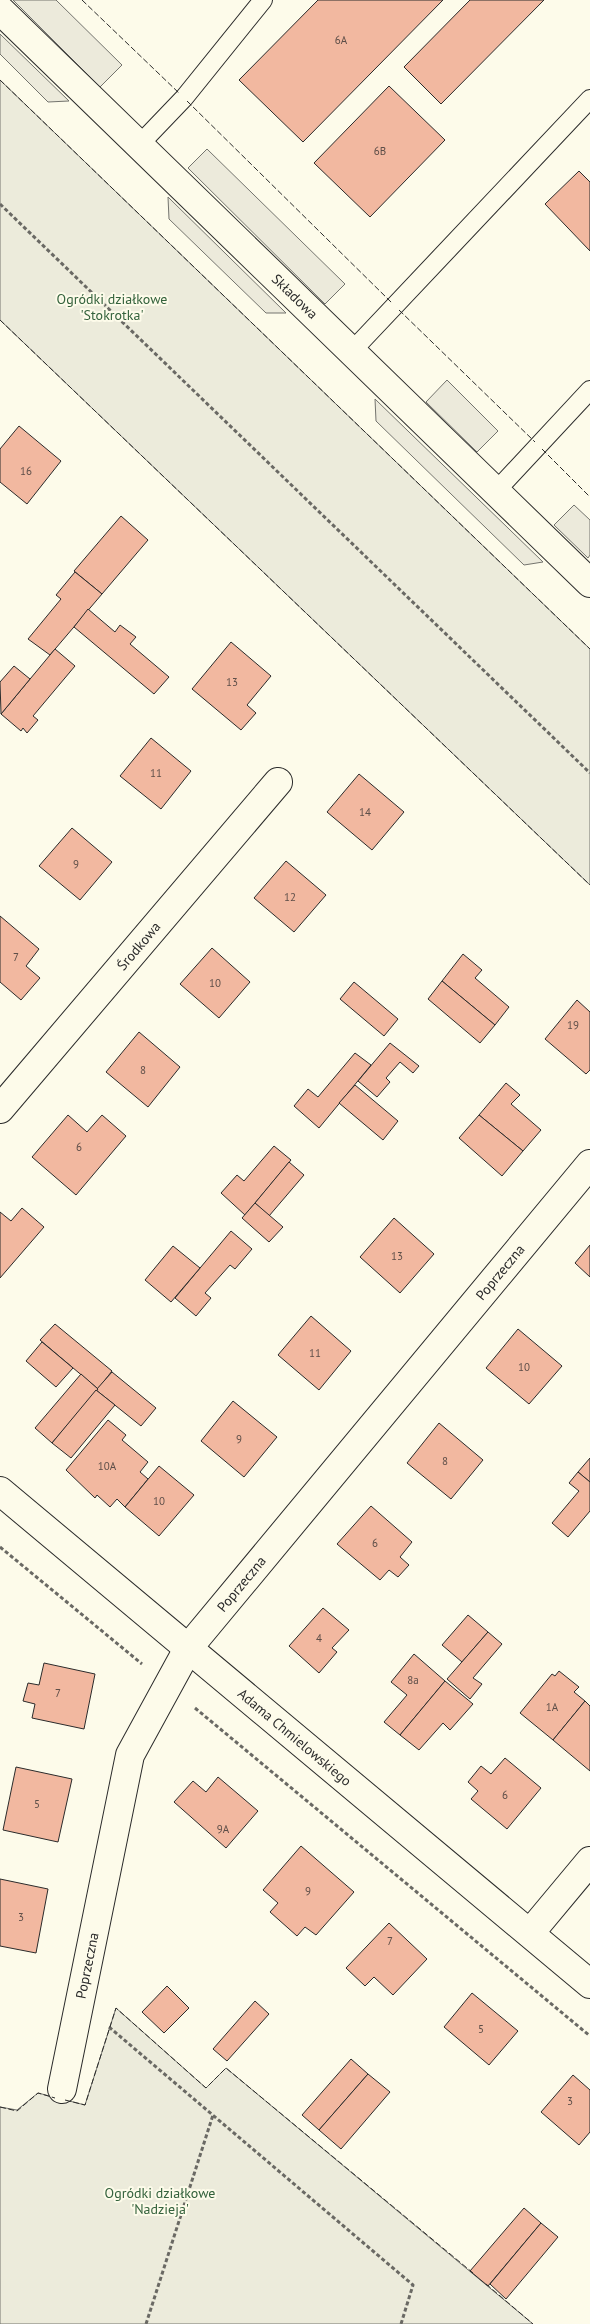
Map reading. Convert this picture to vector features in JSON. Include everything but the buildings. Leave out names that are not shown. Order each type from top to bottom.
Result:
[{"type":"street","name":"Składowa","points":[[0,10],[590,583]]},
{"type":"street","name":"Środkowa","points":[[0,1109],[278,782]]},
{"type":"street","name":"Poprzeczna","points":[[62,2089],[130,1755],[189,1648],[590,1164]]},
{"type":"street","name":"Adama Chmielowskiego","points":[[0,1491],[590,1984]]},
{"type":"street","points":[[530,1933],[590,1861]]},
{"type":"lane","points":[[139,145],[184,98],[263,0]]},
{"type":"lane","points":[[352,351],[590,99]]},
{"type":"lane","points":[[496,491],[590,390]]},
{"type":"path","points":[[0,204],[590,773]]},
{"type":"path","points":[[0,1546],[590,2036]]},
{"type":"path","points":[[110,2028],[413,2285],[401,2324]]},
{"type":"path","points":[[146,2324],[213,2114]]},
{"type":"green space","name":"Ogródki działkowe 'Stokrotka'","points":[[0,80],[590,649],[590,885],[0,320]]},
{"type":"green space","name":"Ogródki działkowe 'Nadzieja'","points":[[116,2008],[206,2088],[226,2068],[533,2324],[0,2324],[0,2107],[17,2110],[38,2093],[85,2105]]},
{"type":"shaded area","points":[[13,0],[56,0],[122,65],[100,87]]},
{"type":"shaded area","points":[[0,34],[69,101],[48,102],[0,54]]},
{"type":"shaded area","points":[[207,149],[345,284],[325,304],[188,168]]},
{"type":"shaded area","points":[[168,197],[286,313],[266,313],[169,219]]},
{"type":"shaded area","points":[[447,380],[498,431],[477,452],[426,402]]},
{"type":"shaded area","points":[[375,399],[543,562],[524,565],[376,421]]},
{"type":"shaded area","points":[[574,505],[590,520],[590,555],[588,558],[554,525]]},
{"type":"fence","points":[[82,0],[180,94]]},
{"type":"fence","points":[[0,80],[590,649]]},
{"type":"fence","points":[[187,101],[392,303]]},
{"type":"fence","points":[[399,310],[535,442]]},
{"type":"fence","points":[[0,320],[590,885]]},
{"type":"fence","points":[[542,449],[590,497]]},
{"type":"fence","points":[[65,2100],[85,2105],[116,2008],[206,2088],[226,2068],[473,2273]]},
{"type":"fence","points":[[0,2107],[17,2111],[38,2093],[55,2098]]},
{"type":"fence","points":[[486,2284],[533,2324]]}]
